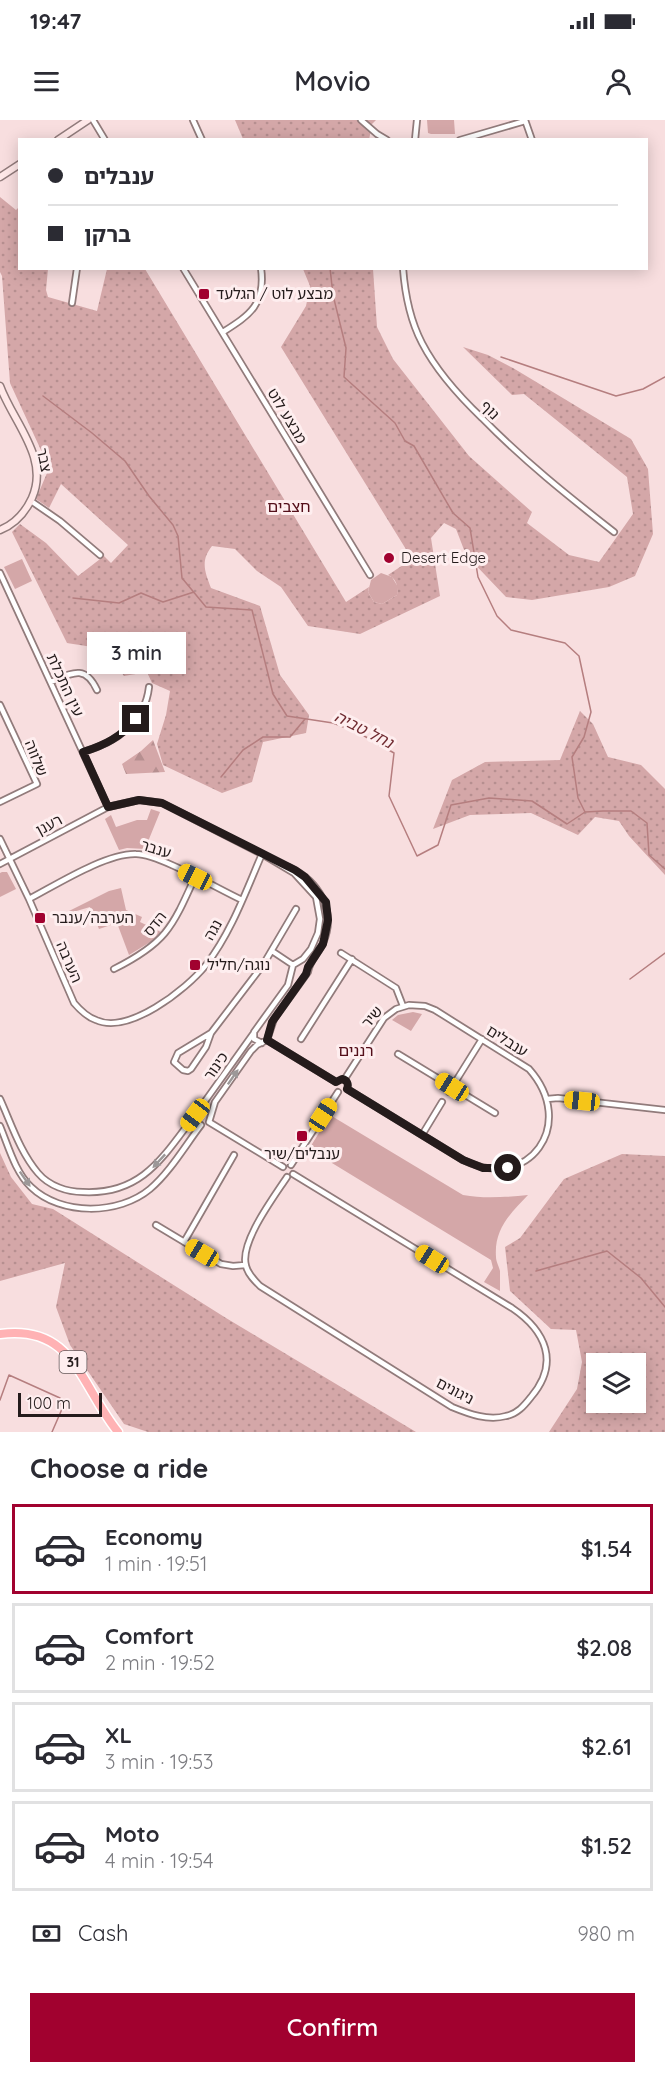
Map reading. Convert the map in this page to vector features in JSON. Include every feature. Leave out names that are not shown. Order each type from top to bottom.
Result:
[{"type":"highway","name":"31","points":[[0,1334],[15,1332],[36,1335],[57,1345],[69,1355],[118,1432]]},
{"type":"street","points":[[61,138],[88,120]]},
{"type":"street","points":[[93,120],[104,138]]},
{"type":"street","points":[[193,120],[201,138]]},
{"type":"street","points":[[361,120],[384,138]]},
{"type":"street","points":[[415,138],[417,120]]},
{"type":"street","points":[[467,138],[525,121],[531,138]]},
{"type":"street","points":[[0,177],[18,166]]},
{"type":"street","points":[[72,303],[78,270]]},
{"type":"street","name":"מבצע לוט","points":[[184,270],[370,576]]},
{"type":"street","points":[[223,332],[243,320],[256,306],[262,290],[261,270]]},
{"type":"street","name":"נוף","points":[[403,270],[409,310],[421,342],[454,389],[523,459],[614,532]]},
{"type":"street","name":"צבר","points":[[0,386],[36,463],[37,482],[31,501]]},
{"type":"street","points":[[0,530],[16,521],[31,501],[60,520],[100,555]]},
{"type":"street","name":"עין התכלת","points":[[0,573],[108,807]]},
{"type":"street","points":[[51,682],[80,672],[91,678],[97,690]]},
{"type":"street","points":[[83,752],[108,743],[130,727],[145,704],[148,687]]},
{"type":"street","name":"שלווה","points":[[0,705],[37,784],[0,801]]},
{"type":"street","name":"רענן","points":[[0,864],[108,807],[139,800],[162,803],[262,854]]},
{"type":"street","name":"הערבה","points":[[0,839],[74,1003],[97,1021]]},
{"type":"street","name":"ענבר","points":[[29,899],[108,859],[136,854],[156,859],[242,900]]},
{"type":"street","points":[[262,854],[299,878],[311,890],[318,904],[320,919],[318,933],[311,949],[293,968],[288,985],[253,1034],[255,1041],[265,1042],[336,1082],[344,1080],[348,1083],[344,1092],[338,1092]]},
{"type":"street","points":[[262,854],[305,877],[326,902],[328,920],[326,935],[318,953],[308,967],[308,972],[272,1022],[265,1042]]},
{"type":"street","name":"נגה","points":[[97,1021],[116,1023],[131,1020],[157,1006],[184,987],[206,965],[223,939],[262,854]]},
{"type":"street","name":"הדס","points":[[114,969],[142,954],[163,936],[180,910],[195,877]]},
{"type":"street","points":[[211,1033],[178,1053],[174,1062],[183,1070],[191,1069],[206,1047],[211,1033],[254,979],[296,909]]},
{"type":"street","points":[[272,951],[293,968],[297,976],[304,975]]},
{"type":"street","points":[[341,953],[396,988],[403,1006]]},
{"type":"street","points":[[301,1040],[352,959]]},
{"type":"street","points":[[300,960],[308,967]]},
{"type":"street","name":"ענבלים","points":[[403,1006],[425,1006],[529,1069],[544,1090],[547,1099]]},
{"type":"street","name":"שיר","points":[[344,1080],[379,1024],[390,1012],[403,1006]]},
{"type":"street","points":[[257,1028],[265,1028],[269,1034]]},
{"type":"street","name":"כינור","points":[[0,1099],[28,1160],[39,1175],[50,1184],[75,1192],[119,1189],[140,1178],[160,1160],[253,1034]]},
{"type":"street","points":[[451,1089],[482,1039]]},
{"type":"street","name":"כינור","points":[[211,1116],[215,1102],[250,1052],[265,1042]]},
{"type":"street","points":[[398,1054],[451,1089],[495,1113]]},
{"type":"street","points":[[336,1082],[334,1087],[338,1092]]},
{"type":"street","points":[[347,1089],[474,1166],[491,1169],[508,1168],[529,1157],[544,1140],[549,1117],[547,1099],[558,1098],[665,1110]]},
{"type":"street","points":[[291,1165],[338,1092]]},
{"type":"street","points":[[422,1135],[442,1102]]},
{"type":"street","points":[[201,1125],[196,1122],[196,1113],[206,1110],[211,1116],[209,1122]]},
{"type":"street","points":[[0,1126],[19,1170],[30,1186],[43,1196],[61,1203],[79,1208],[101,1208],[136,1199],[150,1189],[166,1172],[201,1125],[209,1122]]},
{"type":"street","points":[[209,1122],[283,1167]]},
{"type":"street","points":[[184,1242],[234,1155]]},
{"type":"street","points":[[283,1167],[291,1165]]},
{"type":"street","points":[[156,1225],[221,1264],[245,1265],[245,1253],[249,1240],[287,1177],[293,1174],[294,1170],[291,1165]]},
{"type":"street","points":[[283,1167],[282,1173],[287,1177]]},
{"type":"street","name":"ניגונים","points":[[245,1265],[251,1277],[260,1286],[452,1407],[466,1413],[492,1418],[516,1413],[542,1382],[546,1371],[545,1348],[541,1336],[529,1321],[512,1308],[293,1174]]},
{"type":"green space","points":[[235,120],[376,120],[372,124],[369,138],[243,138]]},
{"type":"green space","points":[[427,120],[454,120],[455,134],[428,133]]},
{"type":"green space","points":[[0,197],[16,210],[18,208],[18,270],[48,270],[46,290],[48,297],[97,311],[107,270],[146,270],[346,602],[369,587],[368,592],[374,602],[382,604],[397,595],[396,584],[388,575],[412,559],[281,347],[306,306],[310,286],[303,270],[373,270],[377,327],[393,359],[469,456],[532,512],[527,523],[569,555],[599,562],[633,514],[627,477],[524,394],[512,395],[463,347],[488,355],[513,368],[631,439],[648,469],[653,534],[635,576],[609,587],[532,600],[506,597],[466,555],[456,529],[444,523],[431,538],[440,596],[360,634],[308,626],[281,587],[257,571],[235,549],[212,546],[205,562],[211,588],[260,606],[280,675],[309,715],[306,733],[263,742],[252,782],[222,793],[163,765],[157,744],[166,715],[170,691],[152,683],[147,672],[124,676],[101,651],[67,643],[12,532],[20,524],[46,543],[78,576],[104,556],[111,563],[128,545],[61,484],[49,508],[36,499],[47,473],[46,461],[10,383],[0,272]]},
{"type":"green space","points":[[22,559],[32,581],[15,589],[4,567]]},
{"type":"green space","points":[[381,573],[392,577],[398,587],[397,595],[382,604],[374,602],[368,592],[371,580]]},
{"type":"green space","points":[[580,711],[593,724],[608,757],[641,765],[665,789],[665,875],[629,836],[619,821],[595,817],[578,835],[531,813],[470,815],[433,829],[452,780],[485,762],[560,760]]},
{"type":"green space","points":[[153,740],[165,772],[126,774],[122,764]]},
{"type":"green space","points":[[151,809],[160,812],[145,849],[119,850],[105,819],[111,815],[116,827],[137,820],[147,820]]},
{"type":"green space","points":[[7,872],[16,889],[0,897],[0,873]]},
{"type":"green space","points":[[121,888],[126,910],[142,917],[140,922],[161,932],[152,941],[129,955],[117,923],[99,929],[90,907],[69,911],[109,891]]},
{"type":"green space","points":[[413,1012],[422,1014],[411,1031],[392,1020],[398,1015]]},
{"type":"green space","points":[[330,1115],[463,1195],[503,1197],[528,1195],[500,1230],[496,1261],[500,1271],[500,1291],[484,1282],[493,1268],[491,1260],[309,1149]]},
{"type":"green space","points":[[0,1153],[11,1177],[32,1204],[53,1209],[226,1318],[416,1432],[148,1432],[124,1424],[70,1345],[56,1307],[65,1263],[0,1281]]},
{"type":"green space","points":[[622,1154],[665,1156],[665,1432],[549,1432],[577,1389],[582,1362],[576,1330],[551,1329],[510,1291],[505,1247],[520,1238],[564,1179]]},
{"type":"waterway","points":[[330,270],[333,295],[346,348],[344,377],[395,423],[405,441],[414,446],[453,513],[470,528],[478,577],[497,616],[511,630],[565,643],[579,656],[591,712],[584,737],[572,757],[578,798],[585,812]]},
{"type":"waterway","points":[[501,357],[616,396],[643,389],[665,377]]},
{"type":"waterway","name":"נחל טביה","points":[[43,396],[125,461],[173,525],[178,536],[182,578],[206,607],[252,610],[273,694],[287,716],[333,723],[359,733],[394,753],[389,796],[417,856],[438,845],[451,805],[489,798],[532,801],[567,824],[585,812],[631,811],[647,823],[649,855],[665,869]]},
{"type":"waterway","points":[[73,598],[119,603],[141,593],[163,602],[194,592]]},
{"type":"waterway","points":[[221,777],[243,750],[263,737],[290,737],[305,719]]},
{"type":"waterway","points":[[630,979],[665,953]]},
{"type":"waterway","points":[[536,1271],[607,1251],[641,1278],[665,1307]]},
{"type":"waterway","points":[[0,1400],[9,1375],[60,1398],[62,1409],[52,1432]]},
{"type":"place","name":"מבצע לוט / הגלעד","points":[[204,294]]},
{"type":"place","name":"Desert Edge","points":[[389,558]]},
{"type":"place","name":"הערבה/ענבר","points":[[40,918]]},
{"type":"place","name":"נוגה/חליל","points":[[195,965]]},
{"type":"place","name":"ענבלים/שיר","points":[[302,1136]]},
{"type":"district","name":"חצבים","points":[[289,506]]},
{"type":"district","name":"רננים","points":[[356,1050]]},
{"type":"route","points":[[136,719],[115,739],[83,752],[108,807],[139,800],[162,803],[295,870],[314,886],[326,902],[328,920],[323,944],[306,974],[272,1022],[267,1040],[336,1082],[342,1079],[348,1085],[347,1089],[474,1166],[508,1168]]}]
